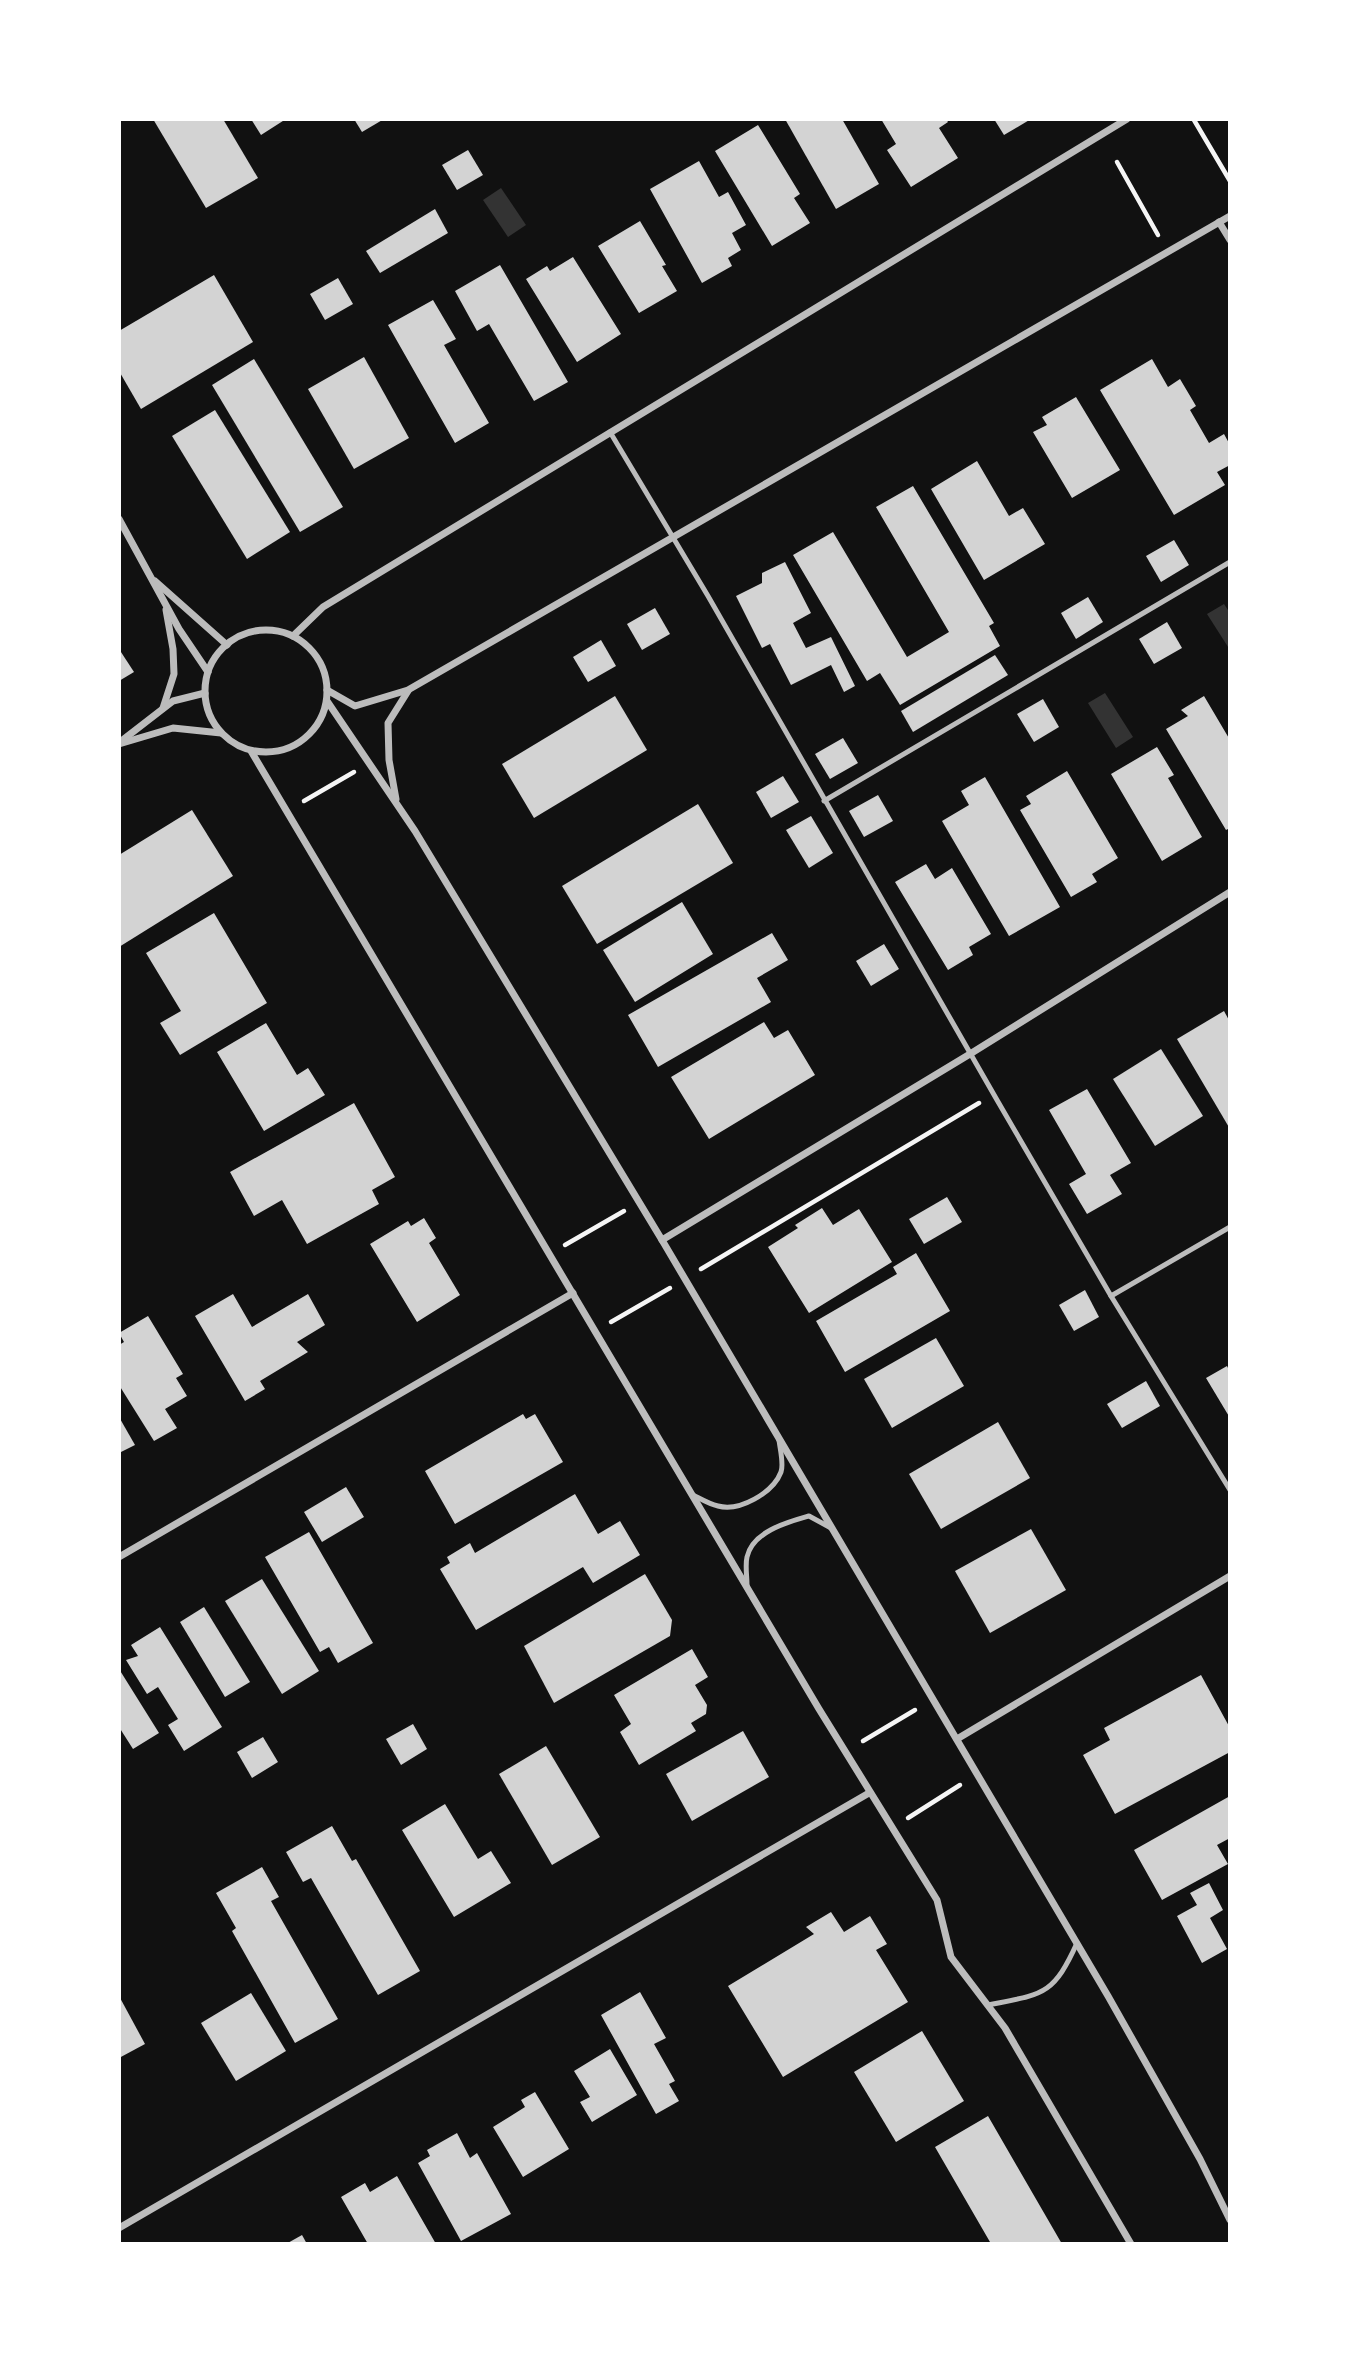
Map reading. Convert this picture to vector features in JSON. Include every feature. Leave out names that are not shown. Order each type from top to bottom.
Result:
[{"type":"street","points":[[293,636],[323,607],[1128,119]]},
{"type":"street","points":[[327,690],[355,706],[408,691],[1230,216]]},
{"type":"street","points":[[1219,222],[1230,240]]},
{"type":"street","points":[[119,519],[179,629],[208,672]]},
{"type":"street","points":[[152,578],[227,645]]},
{"type":"street","points":[[163,708],[174,674],[173,649],[164,603]]},
{"type":"street","points":[[256,631],[275,631],[293,636],[307,645],[317,657],[326,677],[327,690],[322,717],[313,731],[284,750],[267,753],[251,751],[234,744],[221,733],[207,707],[205,693],[208,672],[213,661],[227,645],[238,637],[256,631]]},
{"type":"street","points":[[397,801],[389,760],[388,723],[408,691]]},
{"type":"street","points":[[119,743],[173,701],[205,693]]},
{"type":"street","points":[[327,701],[397,801],[663,1240],[1077,1943],[1200,2159],[1230,2220]]},
{"type":"street","points":[[119,743],[173,728],[221,733]]},
{"type":"street","points":[[251,751],[869,1793],[937,1900],[951,1957],[1005,2028],[1130,2244]]},
{"type":"street","points":[[663,1240],[970,1054],[1230,891]]},
{"type":"street","points":[[119,1557],[573,1293]]},
{"type":"street","points":[[957,1739],[1230,1576]]},
{"type":"street","points":[[119,2228],[869,1793]]},
{"type":"lane","points":[[610,432],[674,538],[1111,1296],[1230,1490]]},
{"type":"lane","points":[[824,801],[1230,562]]},
{"type":"lane","points":[[1111,1296],[1230,1227]]},
{"type":"lane","points":[[692,1495],[720,1507],[737,1506],[755,1499],[772,1486],[782,1471],[779,1437]]},
{"type":"lane","points":[[747,1588],[747,1555],[771,1529],[809,1516],[831,1528]]},
{"type":"lane","points":[[988,2005],[1041,1994],[1064,1972],[1077,1943]]},
{"type":"path","points":[[1194,120],[1230,181]]},
{"type":"path","points":[[1117,162],[1158,236]]},
{"type":"path","points":[[300,803],[362,767]]},
{"type":"path","points":[[700,1269],[980,1103]]},
{"type":"path","points":[[561,1248],[627,1209]]},
{"type":"path","points":[[607,1324],[673,1286]]},
{"type":"path","points":[[855,1746],[919,1707]]},
{"type":"path","points":[[900,1823],[964,1783]]},
{"type":"shaded area","points":[[501,188],[526,225],[508,237],[483,200]]},
{"type":"shaded area","points":[[1224,604],[1230,613],[1230,650],[1207,614]]},
{"type":"shaded area","points":[[1105,693],[1133,737],[1116,748],[1088,703]]},
{"type":"building","points":[[153,119],[223,119],[258,178],[206,208]]},
{"type":"building","points":[[251,119],[286,119],[261,135]]},
{"type":"building","points":[[354,119],[384,119],[362,132]]},
{"type":"building","points":[[785,119],[842,119],[879,184],[836,209]]},
{"type":"building","points":[[881,119],[946,119],[948,122],[939,128],[958,158],[911,187],[887,150],[896,144]]},
{"type":"building","points":[[994,119],[1031,119],[1004,135]]},
{"type":"building","points":[[758,125],[800,194],[794,198],[810,223],[772,246],[715,151]]},
{"type":"building","points":[[468,150],[483,175],[457,190],[442,165]]},
{"type":"building","points":[[699,161],[719,197],[728,192],[746,225],[732,233],[741,250],[728,258],[732,266],[702,283],[650,189]]},
{"type":"building","points":[[435,209],[448,233],[380,273],[366,251]]},
{"type":"building","points":[[640,221],[666,265],[662,266],[677,291],[639,313],[598,246]]},
{"type":"building","points":[[573,257],[621,334],[577,362],[526,279],[547,266],[550,271]]},
{"type":"building","points":[[500,265],[568,382],[534,401],[489,324],[477,331],[455,291]]},
{"type":"building","points":[[214,275],[253,342],[141,409],[119,371],[119,331]]},
{"type":"building","points":[[338,278],[353,304],[325,320],[310,294]]},
{"type":"building","points":[[433,300],[456,339],[444,345],[489,423],[455,443],[388,325]]},
{"type":"building","points":[[364,357],[409,438],[354,469],[308,389]]},
{"type":"building","points":[[254,359],[343,507],[300,532],[212,385]]},
{"type":"building","points":[[1152,359],[1168,387],[1180,379],[1196,406],[1190,410],[1209,443],[1224,434],[1230,445],[1230,465],[1217,472],[1225,485],[1174,515],[1100,390]]},
{"type":"building","points":[[1076,397],[1120,470],[1072,498],[1033,432],[1047,425],[1042,417]]},
{"type":"building","points":[[215,410],[290,532],[247,559],[172,436]]},
{"type":"building","points":[[977,461],[1009,516],[1023,508],[1045,544],[984,580],[931,489]]},
{"type":"building","points":[[913,486],[994,623],[989,626],[1000,646],[900,705],[880,673],[867,681],[793,555],[833,532],[907,657],[949,632],[876,507]]},
{"type":"building","points":[[1174,540],[1189,565],[1161,582],[1146,556]]},
{"type":"building","points":[[785,562],[811,613],[793,623],[806,648],[831,637],[855,686],[844,692],[831,665],[791,685],[770,644],[762,648],[736,596],[762,583],[762,573]]},
{"type":"building","points":[[1088,597],[1103,622],[1076,639],[1061,613]]},
{"type":"building","points":[[655,608],[670,634],[642,650],[627,624]]},
{"type":"building","points":[[1167,622],[1182,648],[1154,664],[1139,639]]},
{"type":"building","points":[[601,640],[616,666],[588,682],[573,657]]},
{"type":"building","points":[[119,649],[134,672],[119,681]]},
{"type":"building","points":[[995,655],[1008,675],[913,732],[901,711]]},
{"type":"building","points":[[615,696],[647,750],[534,818],[502,764]]},
{"type":"building","points":[[1204,696],[1230,740],[1230,828],[1226,830],[1166,729],[1188,716],[1181,710]]},
{"type":"building","points":[[1043,699],[1059,727],[1034,742],[1017,714]]},
{"type":"building","points":[[843,738],[858,763],[830,779],[815,754]]},
{"type":"building","points":[[1157,747],[1174,775],[1168,778],[1202,837],[1162,861],[1111,774]]},
{"type":"building","points":[[1067,771],[1118,858],[1092,874],[1097,882],[1071,897],[1020,810],[1031,804],[1026,796]]},
{"type":"building","points":[[783,776],[799,802],[771,818],[756,792]]},
{"type":"building","points":[[985,777],[1060,907],[1009,936],[942,821],[969,805],[961,791]]},
{"type":"building","points":[[878,795],[893,821],[864,837],[849,811]]},
{"type":"building","points":[[698,804],[733,863],[597,944],[562,886]]},
{"type":"building","points":[[192,810],[233,876],[119,947],[119,855]]},
{"type":"building","points":[[811,816],[833,853],[809,868],[786,830]]},
{"type":"building","points":[[926,864],[935,879],[952,868],[991,934],[969,947],[973,955],[948,970],[895,882]]},
{"type":"building","points":[[682,902],[713,954],[635,1002],[603,950]]},
{"type":"building","points":[[214,913],[267,1003],[180,1055],[160,1023],[181,1011],[146,953]]},
{"type":"building","points":[[772,933],[788,960],[757,978],[771,1002],[658,1067],[628,1015]]},
{"type":"building","points":[[884,944],[899,969],[871,986],[856,961]]},
{"type":"building","points":[[1224,1011],[1230,1022],[1230,1129],[1177,1039]]},
{"type":"building","points":[[764,1022],[774,1038],[788,1030],[815,1075],[709,1139],[671,1077]]},
{"type":"building","points":[[266,1023],[297,1075],[308,1068],[325,1095],[264,1131],[217,1052]]},
{"type":"building","points":[[1161,1049],[1203,1116],[1155,1146],[1113,1079]]},
{"type":"building","points":[[1087,1089],[1131,1163],[1110,1175],[1122,1194],[1087,1214],[1069,1184],[1086,1174],[1049,1110]]},
{"type":"building","points":[[354,1103],[395,1177],[372,1190],[379,1204],[307,1244],[282,1200],[254,1216],[230,1172]]},
{"type":"building","points":[[947,1197],[962,1222],[924,1244],[909,1219]]},
{"type":"building","points":[[822,1208],[833,1225],[859,1209],[892,1262],[809,1313],[768,1247],[798,1228],[795,1225]]},
{"type":"building","points":[[424,1218],[436,1238],[429,1243],[460,1295],[417,1322],[370,1244],[408,1221],[411,1226]]},
{"type":"building","points":[[916,1253],[950,1311],[845,1372],[816,1321],[897,1274],[893,1267]]},
{"type":"building","points":[[1085,1290],[1099,1317],[1074,1331],[1059,1305]]},
{"type":"building","points":[[233,1294],[252,1327],[308,1294],[325,1325],[297,1342],[308,1352],[260,1381],[265,1389],[245,1401],[195,1316]]},
{"type":"building","points":[[148,1316],[183,1374],[176,1378],[187,1396],[165,1409],[177,1428],[154,1441],[119,1385],[119,1345],[124,1342],[119,1333]]},
{"type":"building","points":[[936,1338],[964,1386],[892,1428],[864,1379]]},
{"type":"building","points":[[1227,1366],[1230,1372],[1230,1418],[1206,1378]]},
{"type":"building","points":[[1146,1381],[1160,1406],[1122,1428],[1107,1404]]},
{"type":"building","points":[[523,1414],[526,1419],[535,1414],[563,1462],[455,1524],[425,1471]]},
{"type":"building","points":[[119,1417],[135,1445],[119,1453]]},
{"type":"building","points":[[998,1422],[1030,1478],[941,1529],[909,1474]]},
{"type":"building","points":[[346,1487],[364,1517],[322,1542],[304,1512]]},
{"type":"building","points":[[575,1494],[598,1534],[620,1521],[640,1555],[593,1583],[583,1567],[476,1630],[440,1569],[450,1563],[447,1557],[470,1543],[475,1553]]},
{"type":"building","points":[[1031,1529],[1066,1590],[990,1633],[955,1571]]},
{"type":"building","points":[[309,1532],[373,1643],[338,1663],[329,1647],[320,1652],[265,1557]]},
{"type":"building","points":[[645,1574],[672,1620],[670,1636],[554,1703],[524,1646]]},
{"type":"building","points":[[262,1579],[319,1671],[282,1694],[225,1601]]},
{"type":"building","points":[[204,1607],[250,1682],[225,1697],[180,1622]]},
{"type":"building","points":[[160,1627],[222,1727],[184,1751],[168,1725],[178,1719],[158,1687],[147,1694],[126,1660],[138,1656],[131,1645]]},
{"type":"building","points":[[692,1649],[708,1677],[695,1685],[707,1705],[706,1714],[691,1723],[696,1731],[639,1765],[620,1732],[631,1724],[614,1695]]},
{"type":"building","points":[[119,1669],[159,1733],[133,1749],[119,1727]]},
{"type":"building","points":[[1201,1675],[1230,1728],[1230,1752],[1115,1814],[1083,1755],[1110,1740],[1104,1728]]},
{"type":"building","points":[[413,1724],[427,1749],[401,1765],[386,1739]]},
{"type":"building","points":[[743,1731],[769,1777],[692,1821],[666,1774]]},
{"type":"building","points":[[263,1737],[278,1762],[252,1778],[237,1752]]},
{"type":"building","points":[[546,1746],[600,1837],[552,1865],[499,1774]]},
{"type":"building","points":[[1230,1796],[1230,1838],[1217,1845],[1228,1864],[1162,1900],[1134,1850]]},
{"type":"building","points":[[445,1804],[478,1859],[491,1851],[511,1883],[454,1917],[402,1830]]},
{"type":"building","points":[[332,1826],[352,1861],[356,1859],[420,1971],[378,1995],[311,1878],[303,1882],[286,1852]]},
{"type":"building","points":[[262,1867],[279,1897],[271,1901],[338,2019],[295,2043],[232,1931],[236,1928],[216,1893]]},
{"type":"building","points":[[1209,1883],[1223,1910],[1210,1918],[1227,1949],[1202,1963],[1177,1916],[1197,1905],[1190,1893]]},
{"type":"building","points":[[831,1912],[844,1932],[870,1916],[887,1944],[876,1950],[908,2002],[783,2077],[728,1986],[814,1934],[806,1927]]},
{"type":"building","points":[[640,1992],[666,2038],[654,2044],[675,2081],[669,2084],[679,2101],[656,2114],[601,2015]]},
{"type":"building","points":[[251,1993],[286,2051],[236,2081],[201,2023]]},
{"type":"building","points":[[119,1996],[145,2044],[119,2058]]},
{"type":"building","points":[[922,2031],[964,2101],[896,2142],[854,2072]]},
{"type":"building","points":[[610,2049],[637,2095],[592,2122],[580,2102],[590,2097],[574,2071]]},
{"type":"building","points":[[535,2092],[569,2149],[523,2177],[493,2127],[525,2107],[521,2100]]},
{"type":"building","points":[[988,2116],[1062,2244],[986,2244],[990,2242],[935,2147]]},
{"type":"building","points":[[457,2133],[470,2158],[477,2153],[511,2214],[461,2241],[418,2163],[430,2156],[427,2150]]},
{"type":"building","points":[[397,2176],[436,2244],[368,2244],[341,2197],[365,2183],[370,2192]]},
{"type":"building","points":[[302,2235],[307,2244],[286,2244]]}]
